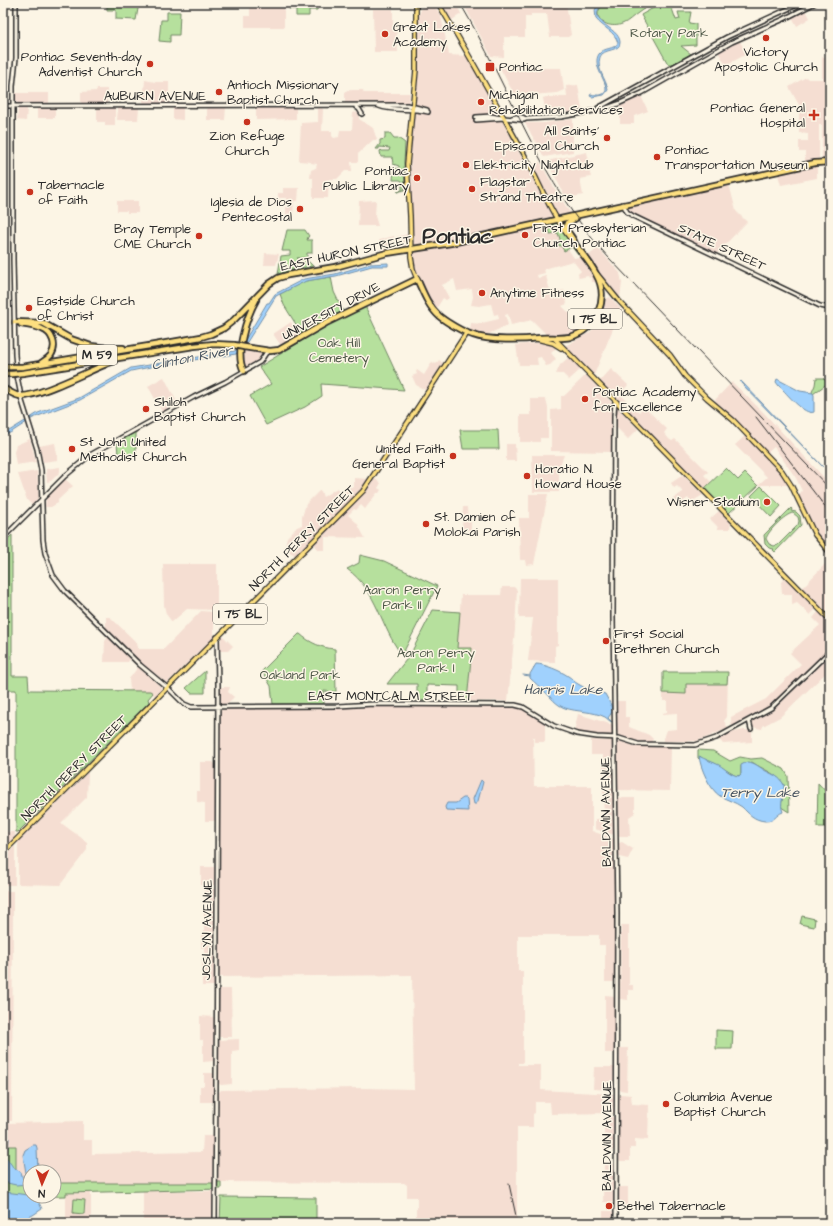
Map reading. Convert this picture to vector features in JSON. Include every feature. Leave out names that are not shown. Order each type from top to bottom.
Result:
[{"type":"highway","name":"M 59","points":[[557,220],[623,204],[666,197],[815,163],[830,162]]},
{"type":"highway","points":[[575,244],[566,230],[566,225],[578,216]]},
{"type":"highway","name":"EAST HURON STREET","points":[[260,293],[276,280],[288,274],[335,267],[381,254],[448,243],[557,220]]},
{"type":"highway","name":"I 75 BL","points":[[417,279],[434,311],[439,316],[467,332],[485,338],[565,338],[575,335],[590,326],[597,317],[602,297],[601,287],[596,274],[575,244]]},
{"type":"highway","name":"UNIVERSITY DRIVE","points":[[270,351],[281,349],[326,323],[417,279]]},
{"type":"highway","name":"M 59","points":[[3,367],[39,364],[200,337],[220,330],[238,317],[260,293]]},
{"type":"highway","points":[[244,371],[241,363],[243,348],[242,340],[247,318],[260,293]]},
{"type":"highway","points":[[15,323],[43,324],[74,340],[98,347],[112,348],[155,345]]},
{"type":"highway","points":[[15,323],[40,328],[51,336],[53,345],[52,351],[48,358],[39,364]]},
{"type":"highway","name":"M 59","points":[[3,374],[23,373],[198,345],[234,345],[243,348],[270,351]]},
{"type":"highway","points":[[3,388],[21,396],[48,389],[104,365],[127,357]]},
{"type":"main road","name":"EAST MONTCALM STREET","points":[[16,3],[16,58],[13,106],[16,361],[21,396],[40,462],[42,476],[44,550],[57,581],[67,594],[130,657],[186,706],[341,706],[368,704],[517,705],[523,707],[545,721],[565,730],[586,736],[614,738],[638,744],[695,745],[712,740],[776,704],[830,651]]},
{"type":"main road","name":"I 75 BL","points":[[416,3],[416,70],[407,164],[410,210],[410,250],[412,266],[417,279]]},
{"type":"main road","name":"I 75 BL","points":[[438,3],[504,118],[557,220],[575,244]]},
{"type":"main road","points":[[618,104],[620,98],[636,90],[644,83],[746,28],[801,3]]},
{"type":"main road","points":[[805,3],[806,8]]},
{"type":"main road","points":[[476,119],[499,117],[512,118],[516,120],[558,118],[597,109],[604,109],[627,100],[732,42],[816,3]]},
{"type":"main road","points":[[771,25],[773,22],[790,15],[792,11],[789,9]]},
{"type":"main road","points":[[732,42],[730,41],[730,38],[746,28]]},
{"type":"main road","points":[[688,67],[689,64],[706,55],[707,52],[704,50]]},
{"type":"main road","points":[[659,83],[657,82],[657,78],[668,70]]},
{"type":"main road","points":[[627,100],[646,88],[647,86],[644,83]]},
{"type":"main road","points":[[597,109],[637,88]]},
{"type":"main road","name":"AUBURN AVENUE","points":[[3,106],[406,105],[412,108]]},
{"type":"main road","points":[[397,109],[405,108],[406,105]]},
{"type":"main road","points":[[355,106],[362,114],[369,106]]},
{"type":"main road","name":"AUBURN AVENUE","points":[[378,106],[397,109],[412,108],[428,111]]},
{"type":"main road","name":"STATE STREET","points":[[623,204],[628,212],[635,217],[817,304],[830,308]]},
{"type":"main road","points":[[596,274],[619,301],[670,355],[684,375],[707,398],[733,420],[782,471],[791,485],[814,535],[830,553]]},
{"type":"main road","points":[[601,287],[619,301]]},
{"type":"main road","name":"NORTH PERRY STREET","points":[[3,853],[139,718],[366,487],[467,332]]},
{"type":"main road","points":[[554,338],[830,620]]},
{"type":"main road","points":[[534,339],[550,342],[564,349]]},
{"type":"main road","name":"UNIVERSITY DRIVE","points":[[3,538],[72,469],[96,451],[260,362],[270,351]]},
{"type":"main road","name":"BALDWIN AVENUE","points":[[615,402],[614,738],[617,913],[616,1223]]},
{"type":"main road","name":"JOSLYN AVENUE","points":[[216,1223],[217,637]]},
{"type":"main road","points":[[749,720],[751,729]]},
{"type":"shaded area","points":[[441,3],[456,3],[461,14],[452,20]]},
{"type":"shaded area","points":[[463,3],[566,3],[571,35],[568,37],[550,37],[547,14],[531,14],[531,17],[525,17],[525,37],[504,37],[504,57],[491,56]]},
{"type":"shaded area","points":[[432,5],[441,16],[449,55],[467,56],[500,115],[557,224],[548,225],[558,233],[564,251],[568,249],[574,258],[580,257],[594,276],[596,282],[592,282],[591,277],[589,278],[588,276],[579,278],[578,274],[581,271],[573,261],[544,269],[545,273],[537,275],[538,278],[546,276],[550,291],[556,292],[564,290],[567,304],[562,306],[582,326],[577,333],[556,337],[547,335],[532,320],[511,325],[508,314],[505,315],[508,325],[484,336],[475,333],[470,331],[471,323],[482,324],[499,319],[498,314],[494,315],[491,304],[479,306],[471,305],[473,297],[472,289],[457,291],[454,279],[442,285],[449,298],[446,300],[443,298],[436,309],[417,274],[413,262],[412,247],[410,147],[419,68],[419,15],[421,9],[425,6]]},
{"type":"shaded area","points":[[250,6],[284,6],[284,27],[245,27],[245,16],[250,16]]},
{"type":"shaded area","name":"Great Lakes Academy","points":[[373,9],[393,9],[393,24],[396,24],[398,52],[374,52]]},
{"type":"shaded area","points":[[805,11],[810,18],[797,26],[792,17]]},
{"type":"shaded area","points":[[739,40],[747,54],[726,65],[718,52]]},
{"type":"shaded area","name":"Pontiac General Hospital","points":[[822,57],[830,57],[830,158],[822,158],[822,125],[819,125],[819,158],[805,162],[805,152],[799,152],[799,141],[808,141],[808,134],[799,133],[799,105],[789,87],[806,77],[808,79],[822,79]]},
{"type":"shaded area","points":[[500,68],[561,68],[564,90],[557,93],[515,96]]},
{"type":"shaded area","points":[[145,80],[169,82],[169,104],[143,104]]},
{"type":"shaded area","points":[[578,85],[581,111],[546,115],[543,98],[567,97],[566,86]]},
{"type":"shaded area","points":[[97,89],[107,89],[107,105],[81,105],[81,92],[96,91]]},
{"type":"shaded area","points":[[363,90],[364,93],[410,93],[409,102],[406,104],[345,103],[345,91]]},
{"type":"shaded area","points":[[16,93],[49,93],[49,104],[18,104],[16,101]]},
{"type":"shaded area","points":[[641,96],[648,111],[634,116],[634,124],[620,124],[620,106]]},
{"type":"shaded area","points":[[226,107],[225,120],[207,120],[207,108]]},
{"type":"shaded area","points":[[256,107],[296,108],[296,119],[256,120]]},
{"type":"shaded area","points":[[37,108],[55,108],[55,118],[37,118]]},
{"type":"shaded area","points":[[97,108],[115,108],[115,126],[105,126],[105,122],[97,122]]},
{"type":"shaded area","points":[[118,108],[139,108],[138,120],[117,120]]},
{"type":"shaded area","points":[[173,108],[183,108],[183,120],[173,119]]},
{"type":"shaded area","points":[[318,108],[323,109],[322,131],[332,131],[332,136],[334,138],[339,137],[340,130],[352,130],[353,112],[359,113],[359,119],[373,128],[377,140],[373,140],[358,154],[358,162],[351,162],[352,171],[345,171],[337,179],[329,179],[328,198],[313,198],[313,178],[310,178],[311,170],[316,168],[317,164],[299,161],[301,123],[318,122]]},
{"type":"shaded area","points":[[18,109],[27,109],[26,121],[17,120]]},
{"type":"shaded area","points":[[573,119],[573,152],[544,157],[525,123],[544,123]]},
{"type":"shaded area","points":[[587,152],[589,162],[592,161],[594,169],[589,170],[591,177],[580,179],[583,195],[566,198],[547,161]]},
{"type":"shaded area","points":[[540,162],[571,214],[560,216],[556,214],[533,166],[534,164]]},
{"type":"shaded area","points":[[815,166],[817,168],[817,178],[781,185],[778,175]]},
{"type":"shaded area","points":[[729,184],[736,211],[747,222],[716,254],[630,212],[629,210],[632,206]]},
{"type":"shaded area","points":[[283,188],[299,188],[298,201],[294,201],[293,215],[286,215],[286,198],[278,198],[278,193],[283,193]]},
{"type":"shaded area","points":[[376,200],[375,216],[378,226],[358,226],[359,201]]},
{"type":"shaded area","points":[[117,201],[138,201],[138,213],[117,211]]},
{"type":"shaded area","points":[[408,234],[408,245],[405,248],[396,250],[396,237]]},
{"type":"shaded area","points":[[394,236],[394,250],[382,252],[379,240]]},
{"type":"shaded area","points":[[598,248],[620,273],[622,283],[620,298],[613,292],[587,257]]},
{"type":"shaded area","points":[[265,253],[279,254],[276,265],[264,265]]},
{"type":"shaded area","points":[[610,297],[621,309],[594,375],[565,346],[589,333],[596,326],[601,319],[606,299]]},
{"type":"shaded area","points":[[291,322],[299,336],[282,347],[273,334]]},
{"type":"shaded area","points":[[537,343],[549,344],[557,347],[551,353],[556,359],[550,365],[546,366],[541,357],[537,358],[538,365],[519,365],[516,345]]},
{"type":"shaded area","points":[[244,349],[264,352],[261,360],[244,368],[242,364]]},
{"type":"shaded area","points":[[569,357],[581,369],[569,380],[563,374],[556,374],[560,365]]},
{"type":"shaded area","points":[[439,360],[444,364],[427,391],[416,385],[412,376],[417,374],[417,370],[424,375],[432,362],[436,364]]},
{"type":"shaded area","points":[[611,369],[628,385],[620,394],[639,412],[644,407],[667,429],[664,433],[669,439],[672,441],[675,439],[708,472],[704,475],[711,482],[704,489],[599,382]]},
{"type":"shaded area","points":[[586,375],[612,403],[611,452],[551,451],[551,410],[561,409],[561,396],[564,396]]},
{"type":"shaded area","points":[[164,377],[178,404],[162,412],[148,386]]},
{"type":"shaded area","points":[[732,382],[764,413],[830,484],[830,553],[820,542],[796,497],[802,491],[796,478],[774,447],[767,453],[715,400]]},
{"type":"shaded area","points":[[531,399],[546,399],[548,407],[548,438],[540,438],[540,442],[520,442],[520,415],[531,415]]},
{"type":"shaded area","points":[[617,407],[638,429],[628,439],[616,427]]},
{"type":"shaded area","points":[[746,435],[782,473],[789,485],[758,485],[767,477],[735,445]]},
{"type":"shaded area","points":[[30,439],[36,462],[16,465],[14,452],[16,445]]},
{"type":"shaded area","points":[[55,443],[58,460],[43,462],[39,446]]},
{"type":"shaded area","points":[[506,444],[515,444],[516,461],[506,461]]},
{"type":"shaded area","points":[[532,455],[564,455],[559,468],[559,492],[533,492]]},
{"type":"shaded area","points":[[60,467],[60,472],[51,481],[47,482],[46,469]]},
{"type":"shaded area","points":[[37,471],[39,497],[32,505],[27,500],[18,474]]},
{"type":"shaded area","points":[[683,475],[703,495],[691,502],[688,498],[676,507],[670,501],[683,492],[677,486],[674,488],[671,483]]},
{"type":"shaded area","points":[[354,478],[370,480],[296,556],[284,550],[287,537],[297,527],[302,525],[302,517],[306,504],[319,491],[321,491],[323,497],[337,488],[342,493],[347,487],[354,487]]},
{"type":"shaded area","points":[[65,479],[73,486],[58,500],[58,503],[51,507],[45,507],[46,498]]},
{"type":"shaded area","points":[[375,479],[381,483],[378,488],[381,490],[379,493],[377,493],[365,509],[361,505],[348,515],[357,523],[365,538],[325,537],[325,550],[319,550],[313,543],[360,497]]},
{"type":"shaded area","points":[[529,494],[548,494],[534,564],[526,565],[525,560],[520,560],[519,518],[529,518]]},
{"type":"shaded area","points":[[463,507],[467,507],[468,519],[471,519],[471,530],[462,530]]},
{"type":"shaded area","points":[[720,510],[731,520],[730,529],[718,529],[710,519]]},
{"type":"shaded area","points":[[830,559],[830,617],[801,589]]},
{"type":"shaded area","points":[[163,564],[217,564],[217,610],[187,609],[172,622],[166,614],[164,605]]},
{"type":"shaded area","points":[[786,577],[817,608],[810,615],[797,603],[792,605],[792,594],[782,594],[781,582]]},
{"type":"shaded area","points":[[520,578],[558,578],[558,645],[555,646],[555,662],[528,661],[533,618],[519,618]]},
{"type":"shaded area","points":[[502,587],[514,587],[517,590],[508,701],[467,701],[472,648],[457,648],[461,595],[501,595]]},
{"type":"shaded area","points":[[201,611],[214,612],[214,637],[167,683],[142,664],[106,628],[106,617],[110,617],[137,643],[138,649],[164,649]]},
{"type":"shaded area","points":[[819,611],[830,622],[830,648],[771,707],[733,726],[731,724],[731,717],[766,699],[801,664],[790,653],[820,625],[813,618]]},
{"type":"shaded area","points":[[223,636],[233,646],[228,651],[220,651],[221,638]]},
{"type":"shaded area","points":[[108,637],[130,659],[128,662],[104,662],[105,641]]},
{"type":"shaded area","points":[[830,655],[830,671],[827,672],[780,717],[763,726],[762,729],[752,727],[751,723],[753,721],[774,709]]},
{"type":"shaded area","points":[[138,667],[161,687],[162,690],[156,697],[150,691],[130,691],[129,679]]},
{"type":"shaded area","points":[[663,672],[728,672],[727,717],[724,721],[728,728],[696,741],[663,741],[667,730],[677,729],[677,713],[663,714],[667,712],[667,701],[663,701]]},
{"type":"shaded area","points":[[220,687],[230,687],[228,692],[234,697],[227,704],[220,704]]},
{"type":"shaded area","points":[[615,701],[625,701],[625,717],[629,717],[629,727],[649,735],[653,739],[651,743],[630,740],[619,736],[616,730]]},
{"type":"shaded area","points":[[368,706],[517,707],[523,709],[545,723],[545,742],[535,742],[535,737],[533,737],[534,786],[592,786],[592,831],[614,839],[616,982],[605,982],[605,945],[599,945],[599,935],[518,935],[518,971],[523,971],[523,1063],[518,1063],[518,1065],[541,1065],[541,1090],[613,1094],[615,1096],[615,1112],[551,1114],[550,1102],[535,1102],[533,1127],[517,1127],[517,1223],[416,1223],[417,1197],[407,1197],[407,1185],[404,1183],[218,1182],[219,1092],[221,1090],[364,1088],[414,1089],[412,975],[219,977],[220,710],[246,708],[350,708]]},
{"type":"shaded area","points":[[578,714],[613,725],[613,736],[574,732]]},
{"type":"shaded area","points":[[752,730],[752,742],[723,744],[718,738],[733,732]]},
{"type":"shaded area","points":[[591,740],[613,741],[614,784],[605,784],[605,775],[603,774],[603,755],[591,755]]},
{"type":"shaded area","points":[[617,742],[638,747],[671,747],[670,791],[618,790]]},
{"type":"shaded area","points":[[200,762],[213,762],[215,765],[215,820],[213,821],[205,821],[205,803],[197,802],[197,791],[200,791]]},
{"type":"shaded area","points":[[88,772],[87,797],[61,823],[87,842],[87,850],[60,885],[18,884],[18,842]]},
{"type":"shaded area","points":[[603,787],[614,787],[614,835],[595,829],[595,819],[604,819]]},
{"type":"shaded area","points":[[618,798],[635,798],[635,813],[629,817],[630,836],[619,836]]},
{"type":"shaded area","points":[[6,832],[15,832],[15,838],[3,850],[3,835]]},
{"type":"shaded area","points":[[622,842],[633,849],[628,859],[619,857],[619,843]]},
{"type":"shaded area","points":[[15,846],[15,885],[3,885],[3,858]]},
{"type":"shaded area","points":[[201,867],[214,867],[214,885],[201,885]]},
{"type":"shaded area","points":[[204,889],[214,889],[216,891],[214,986],[202,986],[202,959],[204,959],[204,948],[201,948],[201,935],[204,935]]},
{"type":"shaded area","points":[[3,891],[13,891],[12,1121],[9,1121],[9,1123],[83,1121],[83,1140],[92,1140],[92,1154],[202,1152],[203,1136],[215,1136],[214,1183],[62,1183],[62,1164],[22,1164],[22,1183],[16,1183],[13,1146],[3,1146]]},
{"type":"shaded area","points":[[621,925],[629,925],[629,985],[633,985],[633,990],[628,990],[628,1000],[620,999]]},
{"type":"shaded area","points":[[218,989],[231,989],[232,1037],[219,1037]]},
{"type":"shaded area","points":[[605,995],[615,996],[615,1053],[605,1053]]},
{"type":"shaded area","points":[[200,1016],[214,1017],[214,1061],[203,1062],[203,1040],[200,1040]]},
{"type":"shaded area","points":[[239,1039],[239,1050],[232,1051],[232,1084],[221,1085],[219,1084],[219,1040]]},
{"type":"shaded area","points":[[620,1048],[628,1048],[627,1091],[620,1090]]},
{"type":"shaded area","points":[[594,1067],[614,1067],[613,1090],[593,1089]]},
{"type":"shaded area","points":[[204,1073],[214,1073],[214,1102],[200,1102],[200,1086],[204,1086]]},
{"type":"shaded area","points":[[621,1094],[631,1095],[632,1104],[649,1105],[648,1140],[635,1139],[635,1148],[630,1148],[630,1161],[620,1161],[619,1159],[619,1097]]},
{"type":"shaded area","points":[[604,1117],[615,1117],[614,1150],[604,1150]]},
{"type":"shaded area","points":[[604,1164],[614,1164],[614,1202],[603,1202]]},
{"type":"shaded area","points":[[619,1187],[628,1187],[628,1206],[619,1206]]},
{"type":"shaded area","points":[[143,1191],[214,1191],[213,1223],[143,1223]]},
{"type":"shaded area","points":[[66,1193],[91,1193],[91,1223],[66,1223]]},
{"type":"shaded area","points":[[603,1211],[614,1211],[614,1223],[603,1223]]},
{"type":"shaded area","points":[[619,1218],[637,1218],[637,1221],[679,1223],[619,1223]]},
{"type":"green space","points":[[107,3],[139,3],[136,20],[116,19],[116,10],[107,10]]},
{"type":"green space","points":[[296,3],[318,5],[317,10],[309,10],[309,16],[296,16],[296,9],[289,9],[289,6],[296,6]]},
{"type":"green space","points":[[603,3],[655,3],[624,23],[614,26],[606,24],[600,20],[598,16],[598,12]]},
{"type":"green space","name":"Rotary Park","points":[[662,3],[670,3],[676,20],[680,19],[678,12],[691,12],[689,23],[696,24],[696,45],[681,46],[691,54],[673,64],[668,64],[641,15]]},
{"type":"green space","points":[[167,12],[180,12],[179,35],[170,35],[170,42],[159,41],[161,20],[167,20]]},
{"type":"green space","points":[[385,133],[390,133],[394,138],[398,138],[405,143],[405,188],[404,190],[397,192],[402,190],[402,181],[393,180],[394,169],[399,168],[399,166],[393,164],[392,157],[381,157],[381,150],[389,151],[390,148],[379,147],[379,149],[376,149],[380,144],[380,140],[385,139]]},
{"type":"green space","points":[[557,224],[578,255],[572,247],[564,251],[562,247],[558,245],[560,239],[558,233],[550,234],[548,225]]},
{"type":"green space","points":[[287,230],[305,230],[309,236],[307,240],[312,240],[312,253],[307,253],[307,258],[297,258],[309,262],[313,266],[278,274],[281,256],[290,255],[290,251],[282,251]]},
{"type":"green space","name":"Oak Hill Cemetery","points":[[331,277],[334,292],[346,317],[365,306],[404,390],[321,384],[322,396],[305,407],[266,425],[250,396],[271,384],[259,367],[305,339],[284,305],[280,294],[305,281]]},
{"type":"green space","points":[[816,378],[823,378],[828,383],[813,394],[812,392]]},
{"type":"green space","points":[[460,430],[498,430],[499,449],[463,449]]},
{"type":"green space","points":[[136,432],[136,455],[118,455],[117,442]]},
{"type":"green space","points":[[726,468],[738,480],[745,473],[758,486],[729,513],[704,489]]},
{"type":"green space","name":"Wisner Stadium","points":[[761,486],[781,506],[771,517],[751,496]]},
{"type":"green space","points":[[791,508],[791,511],[796,512],[800,516],[801,525],[775,552],[773,550],[774,549],[769,548],[765,544],[764,535]],"holes":[[[793,513],[798,517],[798,525],[778,545],[774,546],[769,544],[766,539],[767,536],[777,524],[790,514]]]},
{"type":"green space","points":[[12,535],[12,676],[28,676],[29,690],[150,691],[153,693],[148,699],[149,702],[18,832],[16,832],[16,690],[3,690],[3,544]]},
{"type":"green space","name":"Aaron Perry Park II","points":[[360,555],[384,561],[437,586],[402,655],[388,633],[366,588],[347,569],[359,563]]},
{"type":"green space","name":"Aaron Perry Park I","points":[[433,610],[460,612],[457,648],[472,648],[467,701],[459,701],[459,686],[427,685],[427,701],[417,700],[417,684],[387,684],[410,655]]},
{"type":"green space","name":"Oakland Park","points":[[299,634],[325,648],[335,649],[336,692],[324,691],[324,704],[273,704],[271,686],[262,671]]},
{"type":"green space","points":[[205,671],[205,693],[191,693],[186,688]]},
{"type":"green space","points":[[663,672],[728,672],[727,684],[686,684],[686,694],[663,693]]},
{"type":"green space","points":[[698,750],[713,751],[730,761],[740,757],[751,759],[762,758],[784,769],[788,776],[789,812],[781,807],[784,785],[778,777],[752,762],[741,766],[741,775],[736,776],[714,763],[704,760],[700,756],[699,759]]},
{"type":"green space","points":[[818,783],[830,796],[830,827],[817,827]]},
{"type":"green space","points":[[802,916],[815,919],[814,927],[800,924]]},
{"type":"green space","points":[[716,1030],[733,1031],[732,1049],[716,1049]]},
{"type":"green space","points":[[3,1146],[16,1146],[16,1183],[22,1183],[22,1197],[3,1194]]},
{"type":"green space","points":[[221,1182],[221,1189],[66,1193],[66,1196],[62,1196],[62,1183]]},
{"type":"green space","points":[[221,1197],[316,1198],[316,1223],[220,1223]]},
{"type":"green space","points":[[74,1199],[85,1200],[84,1214],[73,1213]]},
{"type":"water","points":[[599,3],[603,3],[598,10],[600,20],[618,37],[620,45],[615,49],[605,52],[600,57],[599,66],[608,90],[604,95],[592,97],[590,96],[591,94],[601,95],[606,91],[605,84],[598,67],[597,58],[601,52],[614,47],[618,43],[614,35],[596,19],[595,10]]},
{"type":"water","points":[[388,263],[388,266],[372,266],[336,276],[306,281],[276,296],[247,342],[236,354],[165,364],[131,371],[80,400],[33,418],[10,433],[3,434],[3,432],[9,431],[38,413],[79,398],[131,368],[235,351],[245,340],[267,303],[269,303],[275,294],[304,279],[335,274],[370,264]]},
{"type":"water","points":[[777,379],[800,391],[813,393],[814,412],[805,411],[796,403],[779,386],[776,382]]},
{"type":"water","points":[[741,381],[823,467],[740,382]]},
{"type":"water","name":"Harris Lake","points":[[536,664],[557,670],[584,687],[605,694],[611,705],[612,712],[608,718],[612,722],[600,715],[565,708],[559,705],[530,678],[530,674]]},
{"type":"water","name":"Terry Lake","points":[[699,756],[739,776],[741,774],[741,765],[750,762],[776,776],[784,785],[782,805],[783,812],[771,820],[761,820],[752,816],[739,805],[720,796],[716,793],[706,778]]},
{"type":"water","points":[[481,780],[483,782],[478,801],[474,804],[473,799]]},
{"type":"water","points":[[463,798],[467,799],[468,811],[446,810],[445,807],[447,803],[456,803]]},
{"type":"water","points":[[3,1135],[6,1135],[9,1138],[6,1157],[13,1167],[21,1172],[22,1185],[16,1185],[3,1182]]},
{"type":"water","points":[[33,1145],[36,1145],[38,1164],[24,1164],[23,1155],[25,1150]]},
{"type":"water","points":[[3,1193],[22,1194],[22,1204],[40,1204],[42,1209],[16,1223],[3,1223]]},
{"type":"waterway","points":[[523,675],[530,676]]},
{"type":"railway","points":[[460,3],[478,35],[545,168],[585,230],[609,258],[830,489]]},
{"type":"railway","points":[[756,417],[830,513]]},
{"type":"railway","points":[[509,1184],[516,1216]]},
{"type":"place","name":"Great Lakes Academy","points":[[385,34]]},
{"type":"place","name":"Victory Apostolic Church","points":[[766,38]]},
{"type":"place","name":"Pontiac Seventh-day Adventist Church","points":[[150,64]]},
{"type":"place","name":"Pontiac","points":[[490,67]]},
{"type":"place","name":"Antioch Missionary Baptist Church","points":[[219,92]]},
{"type":"place","name":"Michigan Rehabilitation Services","points":[[481,102]]},
{"type":"place","name":"Pontiac General Hospital","points":[[814,115]]},
{"type":"place","name":"Zion Refuge Church","points":[[247,122]]},
{"type":"place","name":"All Saints' Episcopal Church","points":[[607,138]]},
{"type":"place","name":"Pontiac Transportation Museum","points":[[657,157]]},
{"type":"place","name":"Elektricity Nightclub","points":[[466,165]]},
{"type":"place","name":"Pontiac Public Library","points":[[417,178]]},
{"type":"place","name":"Flagstar Strand Theatre","points":[[472,189]]},
{"type":"place","name":"Tabernacle of Faith","points":[[30,192]]},
{"type":"place","name":"Iglesia de Dios Pentecostal","points":[[300,209]]},
{"type":"place","name":"First Presbyterian Church Pontiac","points":[[525,235]]},
{"type":"place","name":"Bray Temple CME Church","points":[[199,236]]},
{"type":"place","name":"Anytime Fitness","points":[[482,293]]},
{"type":"place","name":"Eastside Church of Christ","points":[[29,308]]},
{"type":"place","name":"Pontiac Academy for Excellence","points":[[585,399]]},
{"type":"place","name":"Shiloh Baptist Church","points":[[146,409]]},
{"type":"place","name":"St John United Methodist Church","points":[[72,449]]},
{"type":"place","name":"United Faith General Baptist","points":[[453,456]]},
{"type":"place","name":"Horatio N. Howard House","points":[[527,476]]},
{"type":"place","name":"Wisner Stadium","points":[[767,502]]},
{"type":"place","name":"St. Damien of Molokai Parish","points":[[426,524]]},
{"type":"place","name":"First Social Brethren Church","points":[[606,641]]},
{"type":"place","name":"Columbia Avenue Baptist Church","points":[[666,1104]]},
{"type":"place","name":"Bethel Tabernacle","points":[[609,1206]]},
{"type":"district","name":"Pontiac","points":[[458,236]]},
{"type":"water label","name":"Clinton River","points":[[192,358]]}]
